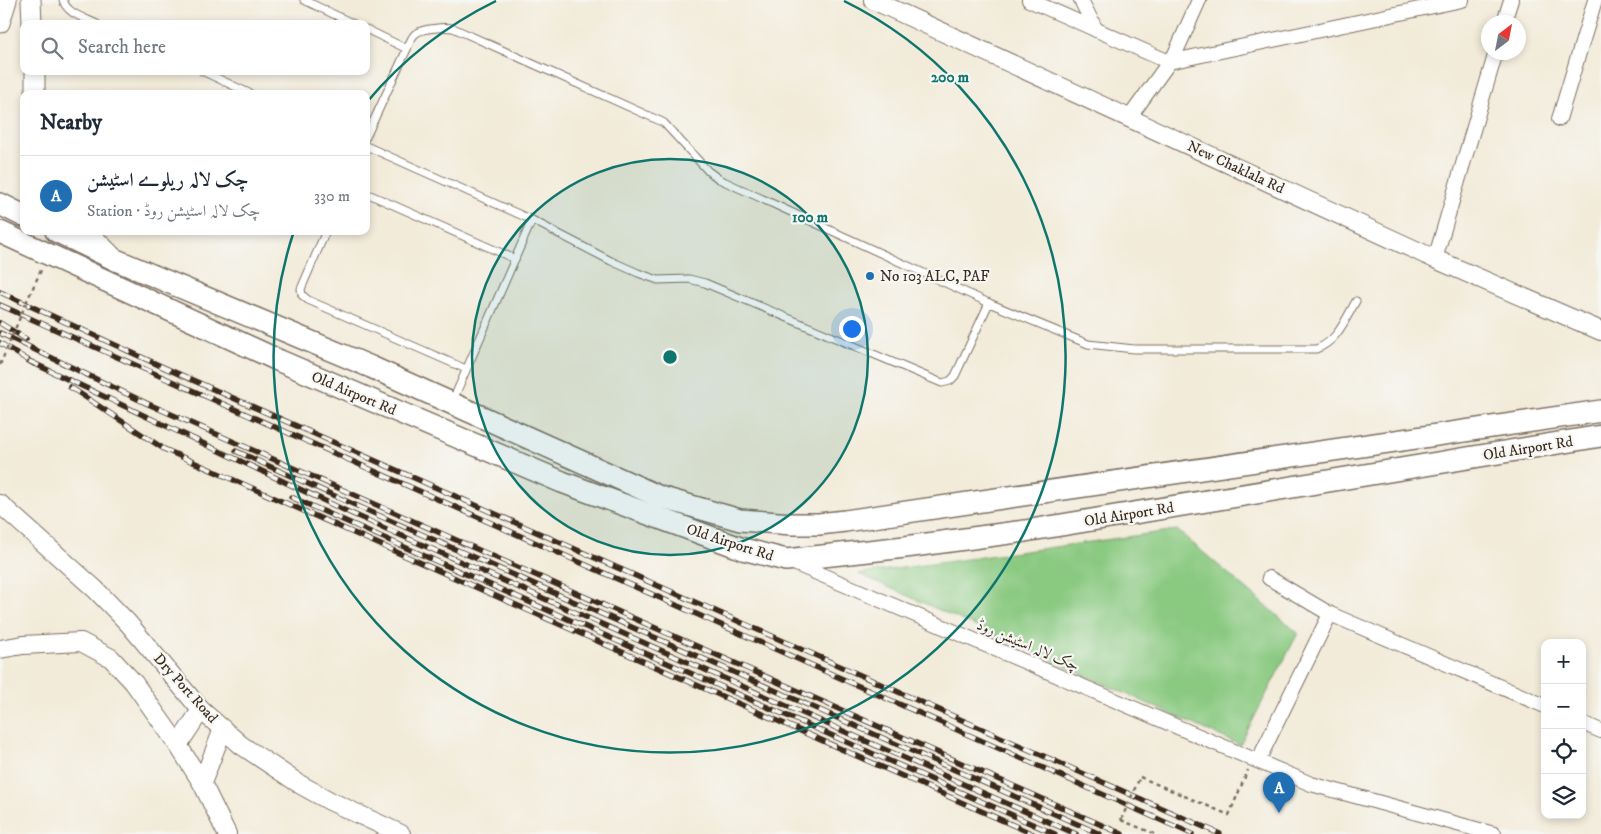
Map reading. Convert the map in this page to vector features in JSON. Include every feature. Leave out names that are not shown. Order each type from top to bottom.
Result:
[{"type":"main road","points":[[0,23],[7,0]]},
{"type":"main road","points":[[31,0],[32,20]]},
{"type":"main road","points":[[34,75],[36,90]]},
{"type":"main road","points":[[0,204],[20,214]]},
{"type":"main road","name":"Old Airport Rd","points":[[0,232],[280,361],[562,482],[743,549],[786,560],[1026,531],[1601,436]]},
{"type":"main road","name":"Old Airport Rd","points":[[64,235],[116,260],[371,367],[660,497],[740,520],[792,524],[819,524],[845,521],[1600,410]]},
{"type":"main road","points":[[90,235],[116,260]]},
{"type":"main road","points":[[740,520],[768,532],[771,540],[765,546],[743,549]]},
{"type":"main road","points":[[838,554],[821,551],[814,543],[817,534],[822,530],[845,521]]},
{"type":"street","name":"New Chaklala Rd","points":[[872,0],[1436,258],[1601,331]]},
{"type":"street","points":[[1029,0],[1169,62],[1462,0]]},
{"type":"street","points":[[1081,0],[1096,30]]},
{"type":"street","points":[[1129,118],[1175,54],[1199,0]]},
{"type":"street","points":[[1506,15],[1511,0]]},
{"type":"street","points":[[1558,119],[1595,0],[1601,2]]},
{"type":"street","points":[[1436,258],[1494,60]]},
{"type":"street","name":"Dry Port Road","points":[[0,504],[80,575],[128,623],[201,710],[241,745],[301,785],[401,834]]},
{"type":"street","name":"چک لالہ اسٹیشن روڈ","points":[[786,560],[1312,784],[1494,834]]},
{"type":"street","points":[[1269,578],[1330,614],[1541,704]]},
{"type":"street","points":[[1256,760],[1330,614]]},
{"type":"street","points":[[0,649],[24,645],[81,642],[111,658],[134,683],[178,745],[202,783],[227,834]]},
{"type":"street","points":[[178,745],[201,710]]},
{"type":"street","points":[[1586,725],[1601,731]]},
{"type":"street","points":[[202,783],[224,729]]},
{"type":"lane","points":[[63,0],[67,8],[74,14],[88,20]]},
{"type":"lane","points":[[304,0],[346,20]]},
{"type":"lane","points":[[370,128],[412,39],[419,31],[446,27],[453,28],[664,123],[708,171],[719,179],[989,303],[1088,344],[1134,349],[1316,349],[1330,343],[1356,301]]},
{"type":"lane","points":[[370,31],[407,49]]},
{"type":"lane","points":[[211,75],[242,90]]},
{"type":"lane","points":[[370,148],[532,220],[638,273],[658,280],[689,279],[705,283],[942,382],[950,381],[955,376],[989,303]]},
{"type":"lane","points":[[370,195],[515,259]]},
{"type":"lane","points":[[452,403],[532,220]]},
{"type":"lane","points":[[324,235],[301,289],[302,295],[308,300],[466,370]]},
{"type":"path","points":[[0,365],[49,255]]},
{"type":"path","points":[[1155,834],[1121,820],[1140,777],[1228,815],[1256,760]]},
{"type":"green space","points":[[1177,530],[1298,633],[1240,745],[859,574]]},
{"type":"railway","points":[[0,292],[163,367],[1220,834]]},
{"type":"railway","points":[[0,305],[1192,834]]},
{"type":"railway","points":[[0,323],[26,339]]},
{"type":"railway","points":[[0,333],[146,403],[1122,834]]},
{"type":"railway","points":[[0,343],[34,364]]},
{"type":"railway","points":[[29,361],[346,511],[1076,834]]},
{"type":"railway","points":[[70,387],[164,449],[1033,834]]},
{"type":"railway","points":[[236,451],[1100,834]]},
{"type":"railway","points":[[291,497],[1055,834]]},
{"type":"place","name":"No 103 ALC, PAF","points":[[870,276]]},
{"type":"place","name":"چک لالہ ریلوے اسٹیشن","points":[[1279,813]]}]
